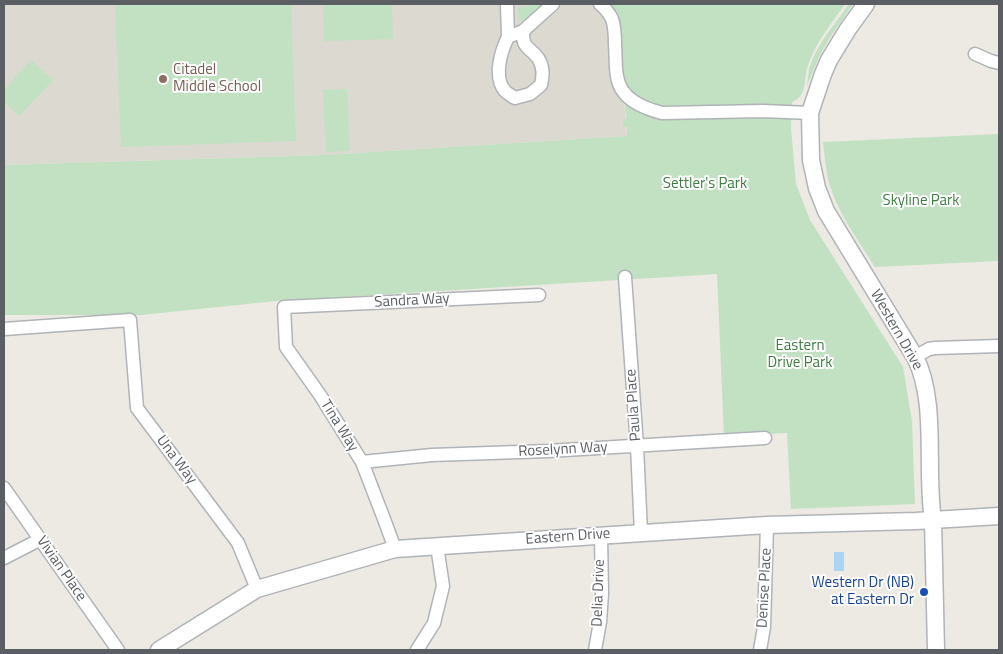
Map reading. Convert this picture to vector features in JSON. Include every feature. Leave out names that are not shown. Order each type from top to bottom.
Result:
[{"type":"street","points":[[507,4],[508,37],[502,50],[499,65],[500,80],[505,91],[515,98],[530,94],[541,86],[543,72],[538,58],[529,50],[523,40],[523,31]]},
{"type":"street","points":[[508,37],[523,31],[553,4]]},
{"type":"street","points":[[600,4],[613,21],[617,78],[622,90],[632,101],[662,113],[762,111],[810,113]]},
{"type":"street","name":"Western Drive","points":[[866,4],[829,60],[817,89],[810,113],[811,160],[817,188],[826,212],[915,357],[923,378],[928,420],[933,520],[936,650]]},
{"type":"street","points":[[975,54],[999,63]]},
{"type":"street","name":"Paula Place","points":[[625,276],[641,533]]},
{"type":"street","name":"Sandra Way","points":[[284,307],[539,295]]},
{"type":"street","name":"Tina Way","points":[[284,307],[286,347],[320,395],[362,462],[394,549]]},
{"type":"street","name":"Una Way","points":[[4,329],[130,320],[136,408],[238,543],[257,589]]},
{"type":"street","points":[[915,357],[929,349],[935,348],[999,346]]},
{"type":"street","name":"Roselynn Way","points":[[362,462],[432,455],[548,451],[765,438]]},
{"type":"street","name":"Vivian Place","points":[[4,488],[118,650]]},
{"type":"street","name":"Eastern Drive","points":[[159,650],[257,589],[394,549],[767,525],[999,516]]},
{"type":"street","name":"Denise Place","points":[[760,650],[764,627],[767,525]]},
{"type":"street","name":"Delia Drive","points":[[595,650],[600,622],[602,593],[601,535]]},
{"type":"street","points":[[4,558],[41,540]]},
{"type":"street","points":[[417,650],[434,623],[443,586],[438,546]]},
{"type":"shaded area","points":[[4,4],[611,4],[621,62],[627,136],[325,155],[4,165]]},
{"type":"green space","points":[[115,4],[291,4],[296,141],[121,147]]},
{"type":"green space","points":[[323,4],[392,4],[393,39],[324,41]]},
{"type":"green space","points":[[527,4],[544,4],[527,20],[522,21],[519,19],[517,7],[527,7]]},
{"type":"green space","name":"Settler's Park","points":[[608,4],[845,4],[815,48],[808,65],[801,96],[792,102],[791,129],[796,184],[810,220],[903,367],[912,421],[915,504],[791,509],[787,433],[724,436],[717,274],[276,301],[141,315],[4,315],[4,165],[325,155],[627,136],[627,127],[623,127],[623,121],[626,118],[621,60]]},
{"type":"green space","points":[[849,4],[853,4],[829,39],[807,86],[809,69],[816,52]]},
{"type":"green space","points":[[31,60],[53,80],[19,116],[4,102],[4,90]]},
{"type":"green space","points":[[347,89],[350,151],[326,152],[323,90]]},
{"type":"green space","name":"Skyline Park","points":[[999,134],[999,261],[875,267],[836,202],[828,180],[823,142]]},
{"type":"water","points":[[834,552],[844,552],[844,571],[834,571]]},
{"type":"place","name":"Citadel Middle School","points":[[163,79]]},
{"type":"place","name":"Western Dr (NB) at Eastern Dr","points":[[924,592]]},
{"type":"park label","name":"Eastern Drive Park","points":[[800,354]]}]
